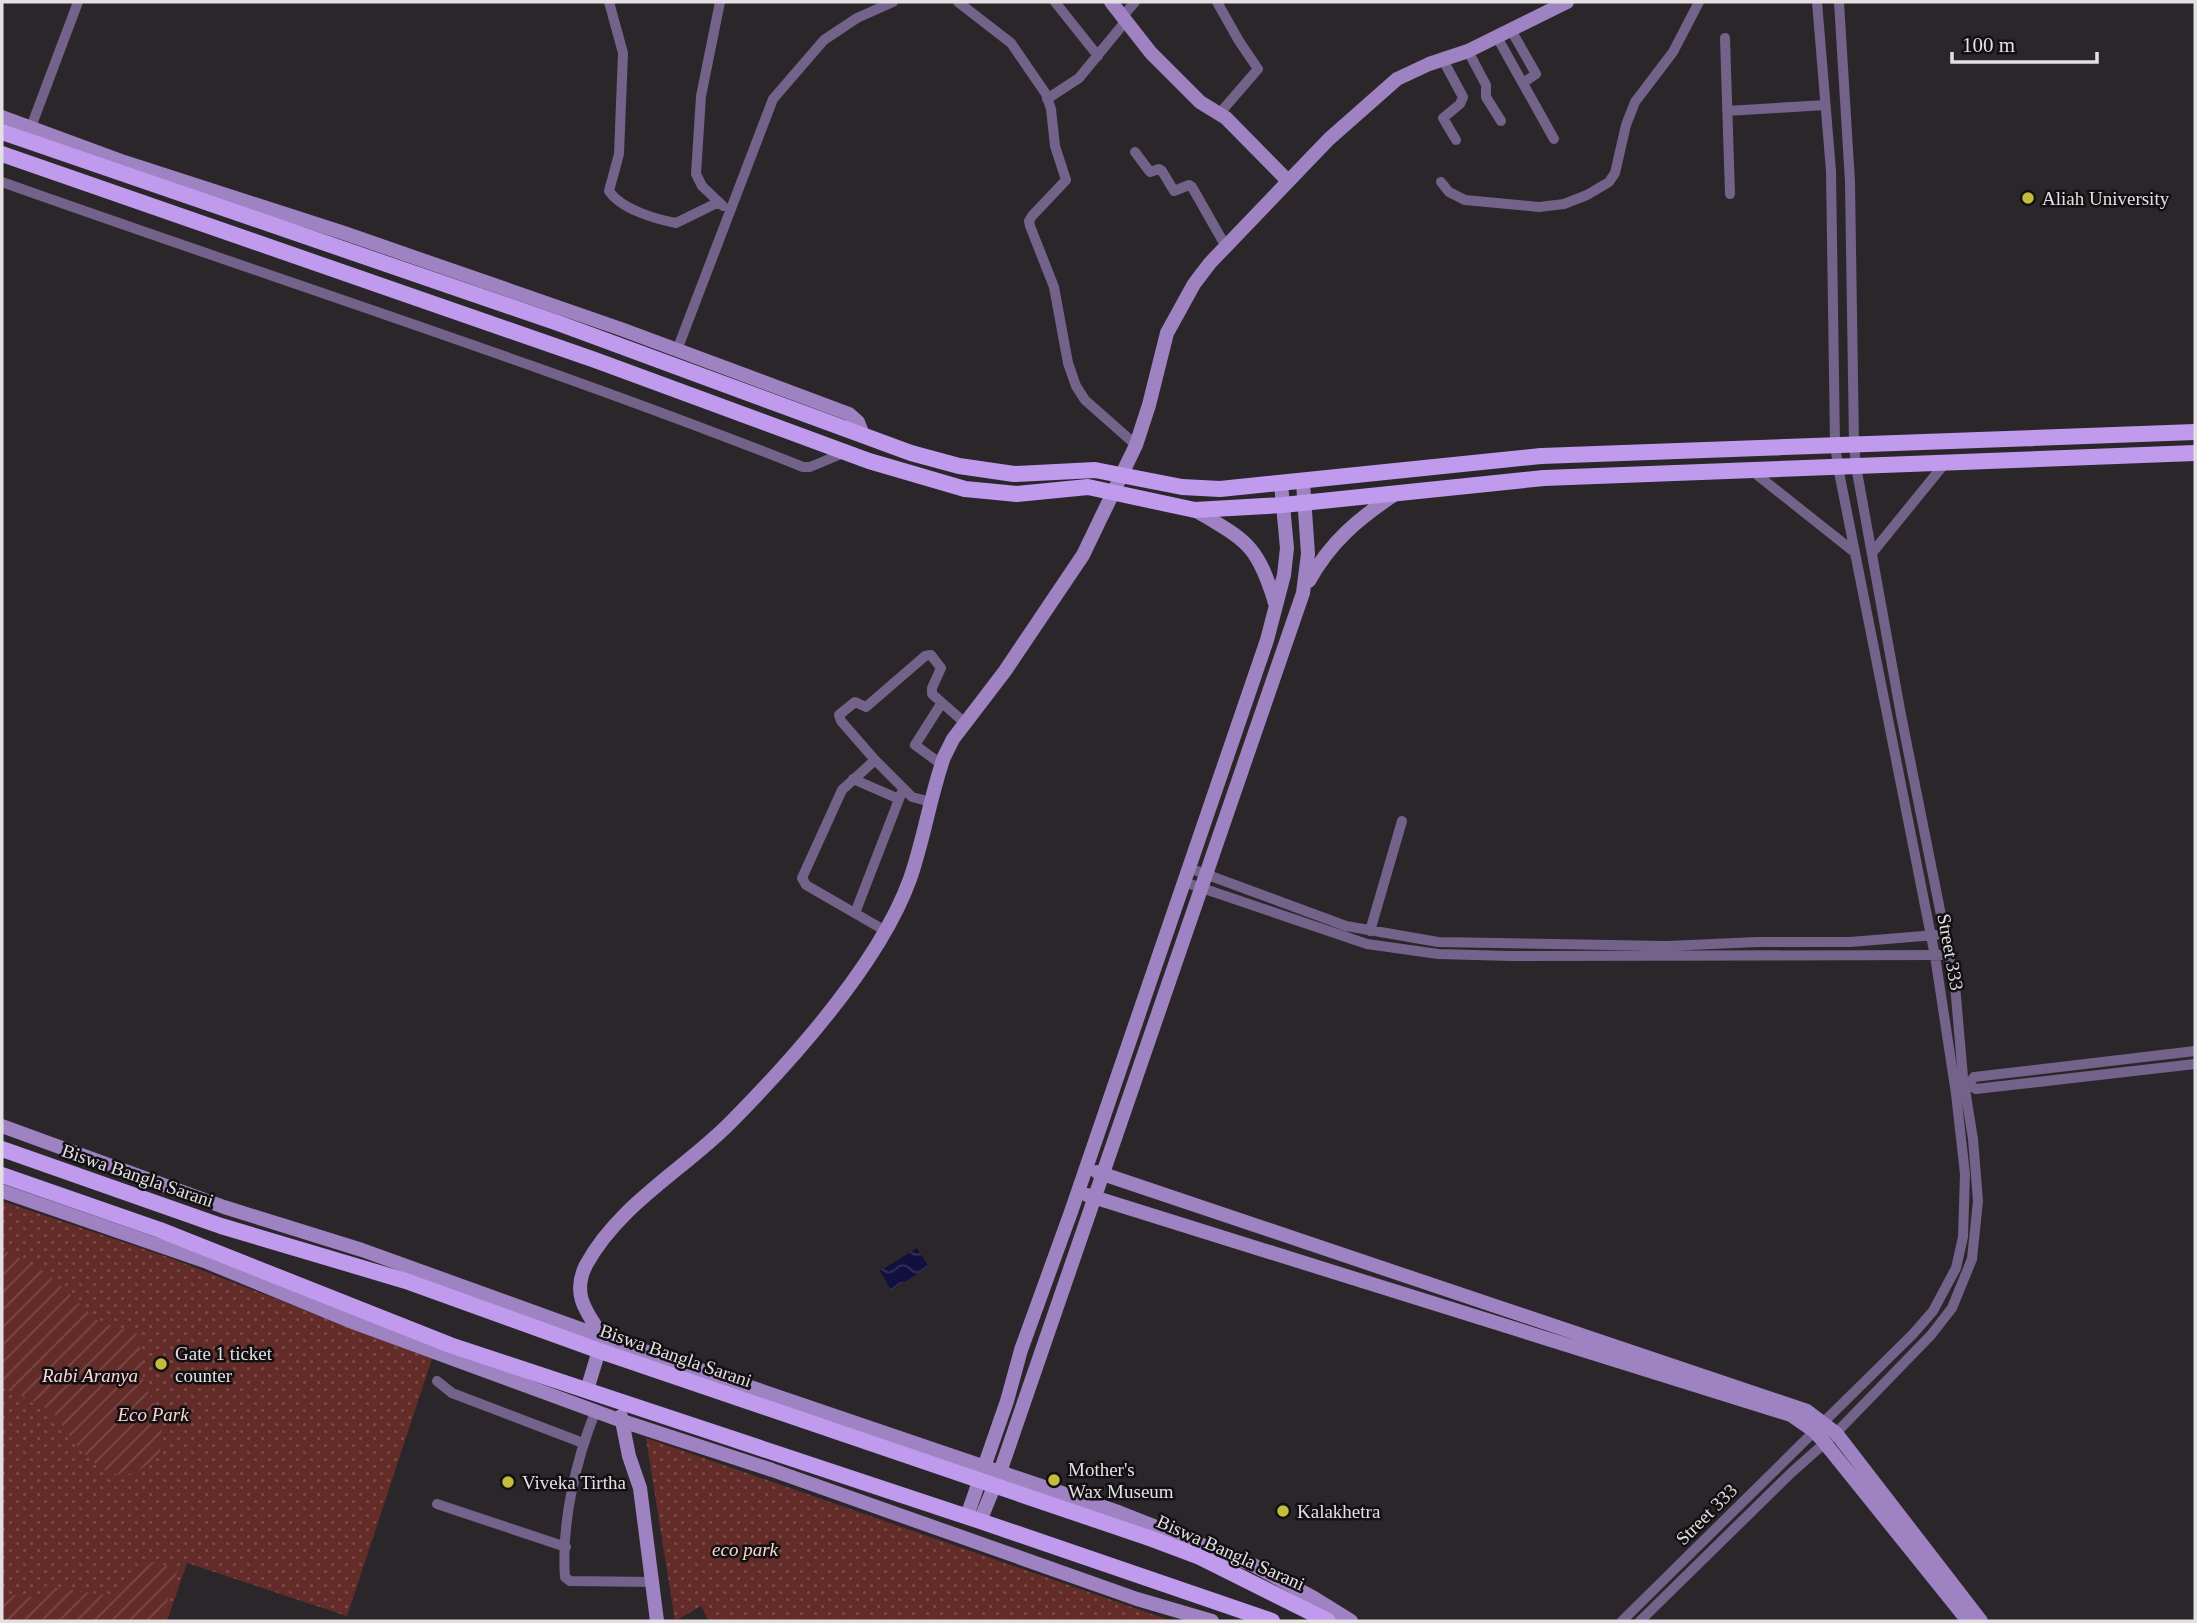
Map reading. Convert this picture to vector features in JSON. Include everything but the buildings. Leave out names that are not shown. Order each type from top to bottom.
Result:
[{"type":"main road","points":[[2,132],[558,323],[911,453],[959,466],[1014,474],[1082,470],[1199,489],[1303,482],[1541,456],[2195,432]]},
{"type":"main road","points":[[2,154],[595,360],[903,472],[965,489],[1017,494],[1088,487],[1195,510],[1283,505],[1544,478],[2195,453]]},
{"type":"main road","name":"Biswa Bangla Sarani","points":[[2,1149],[222,1226],[406,1281],[601,1344],[990,1476],[1200,1557],[1328,1621]]},
{"type":"main road","points":[[2,1175],[173,1235],[450,1345],[1272,1621]]},
{"type":"street","points":[[30,127],[78,2]]},
{"type":"street","points":[[608,2],[623,53],[619,154],[609,191],[618,200],[641,212],[676,223],[719,202]]},
{"type":"street","points":[[720,2],[701,96],[696,174],[702,186],[730,213]]},
{"type":"street","points":[[677,350],[773,99],[824,40],[858,18],[893,2]]},
{"type":"street","points":[[958,2],[1012,43],[1048,99],[1055,146],[1066,180],[1032,216],[1030,226],[1054,287],[1068,363],[1076,386],[1085,400],[1136,445]]},
{"type":"street","points":[[1055,2],[1098,56]]},
{"type":"street","points":[[1111,2],[1151,53],[1209,110],[1233,124],[1287,180]]},
{"type":"street","points":[[1048,99],[1079,78],[1098,56],[1135,2]]},
{"type":"street","points":[[1217,2],[1258,69],[1219,114]]},
{"type":"street","points":[[587,1390],[601,1344],[581,1303],[580,1284],[584,1268],[597,1246],[646,1195],[730,1123],[855,977],[884,930],[910,878],[941,764],[953,739],[1005,671],[1083,555],[1136,445],[1167,334],[1194,284],[1225,245],[1287,180],[1397,79],[1468,51],[1567,2]]},
{"type":"street","points":[[1441,182],[1449,192],[1465,200],[1539,206],[1564,204],[1609,182],[1615,173],[1626,125],[1635,102],[1673,52],[1699,2]]},
{"type":"street","name":"Street 333","points":[[1622,1621],[1931,1335],[1952,1308],[1967,1275],[1976,1242],[1978,1201],[1973,1139],[1853,551],[1835,444],[1831,171],[1817,2]]},
{"type":"street","name":"Street 333","points":[[1640,1621],[1825,1432],[1933,1311],[1956,1268],[1964,1237],[1966,1211],[1963,1089],[1955,985],[1901,715],[1856,466],[1850,182],[1839,2]]},
{"type":"street","points":[[1511,30],[1536,74],[1523,83]]},
{"type":"street","points":[[1497,37],[1554,139]]},
{"type":"street","points":[[1725,37],[1730,194]]},
{"type":"street","points":[[1468,51],[1486,85],[1486,97],[1501,121]]},
{"type":"street","points":[[1443,60],[1463,97],[1460,104],[1443,118],[1456,140]]},
{"type":"street","points":[[1727,111],[1825,105]]},
{"type":"street","points":[[2,117],[124,162],[344,233],[677,350],[849,414],[858,422],[863,435]]},
{"type":"street","points":[[1135,152],[1150,172],[1159,169],[1162,171],[1174,191],[1192,187],[1225,245]]},
{"type":"street","points":[[2,182],[662,411],[803,467],[810,467],[846,452]]},
{"type":"street","points":[[1872,553],[1945,463]]},
{"type":"street","points":[[1750,469],[1853,551]]},
{"type":"street","points":[[1303,482],[1308,554],[1303,593]]},
{"type":"street","points":[[990,1476],[1021,1350],[1086,1169],[1267,640],[1284,575],[1287,548],[1281,484]]},
{"type":"street","points":[[974,1519],[1095,1197],[1303,593],[1325,553],[1342,534],[1398,492]]},
{"type":"street","points":[[1195,510],[1229,529],[1251,547],[1266,573],[1275,604]]},
{"type":"street","points":[[901,794],[841,721],[839,715],[855,702],[866,707],[925,656],[931,655],[942,668],[932,694],[965,723]]},
{"type":"street","points":[[941,704],[915,744],[941,764]]},
{"type":"street","points":[[875,760],[842,790],[802,881],[884,930]]},
{"type":"street","points":[[853,779],[931,802]]},
{"type":"street","points":[[855,913],[901,794]]},
{"type":"street","points":[[1370,931],[1402,821]]},
{"type":"street","points":[[1187,875],[1346,926],[1438,942],[1642,946],[1850,942],[1945,935]]},
{"type":"street","points":[[1204,880],[1367,944],[1438,954],[1510,957],[1948,954]]},
{"type":"street","points":[[1963,1089],[1974,1077],[2195,1051]]},
{"type":"street","points":[[1963,1089],[2195,1064]]},
{"type":"street","points":[[2,1126],[224,1207],[362,1250],[601,1344]]},
{"type":"street","points":[[1086,1169],[1807,1411],[1981,1621]]},
{"type":"street","points":[[2,1191],[207,1262],[355,1323],[596,1410],[622,1422],[772,1470],[1184,1616],[1212,1621]]},
{"type":"street","points":[[1078,1192],[1791,1415],[1825,1432],[1968,1621]]},
{"type":"street","points":[[437,1381],[452,1393],[583,1443]]},
{"type":"street","points":[[618,1402],[629,1456],[640,1488],[657,1621]]},
{"type":"street","points":[[596,1410],[583,1443],[570,1507],[565,1577],[570,1581],[652,1582]]},
{"type":"street","points":[[990,1476],[1130,1517],[1253,1565],[1351,1621]]},
{"type":"street","points":[[436,1504],[566,1547]]},
{"type":"green space","name":"Eco Park","points":[[2,1201],[170,1258],[432,1359],[347,1616],[187,1563],[167,1621],[2,1621]]},
{"type":"green space","name":"Rabi Aranya","points":[[2,1249],[47,1273],[99,1322],[136,1332],[143,1360],[143,1382],[162,1425],[160,1453],[142,1468],[129,1474],[118,1474],[99,1466],[81,1450],[50,1411],[30,1399],[2,1388]]},
{"type":"green space","name":"eco park","points":[[646,1438],[1172,1621],[709,1621],[701,1606],[675,1621]]},
{"type":"green space","points":[[153,1562],[178,1569],[161,1621],[2,1621],[2,1594],[42,1598],[44,1586],[112,1596],[139,1567]]},
{"type":"water","points":[[917,1248],[929,1267],[891,1290],[880,1271]]},
{"type":"place","name":"Aliah University","points":[[2028,198]]},
{"type":"place","name":"Gate 1 ticket counter","points":[[161,1364]]},
{"type":"place","name":"Mother's Wax Museum","points":[[1054,1480]]},
{"type":"place","name":"Viveka Tirtha","points":[[508,1482]]},
{"type":"place","name":"Kalakhetra","points":[[1283,1511]]}]
